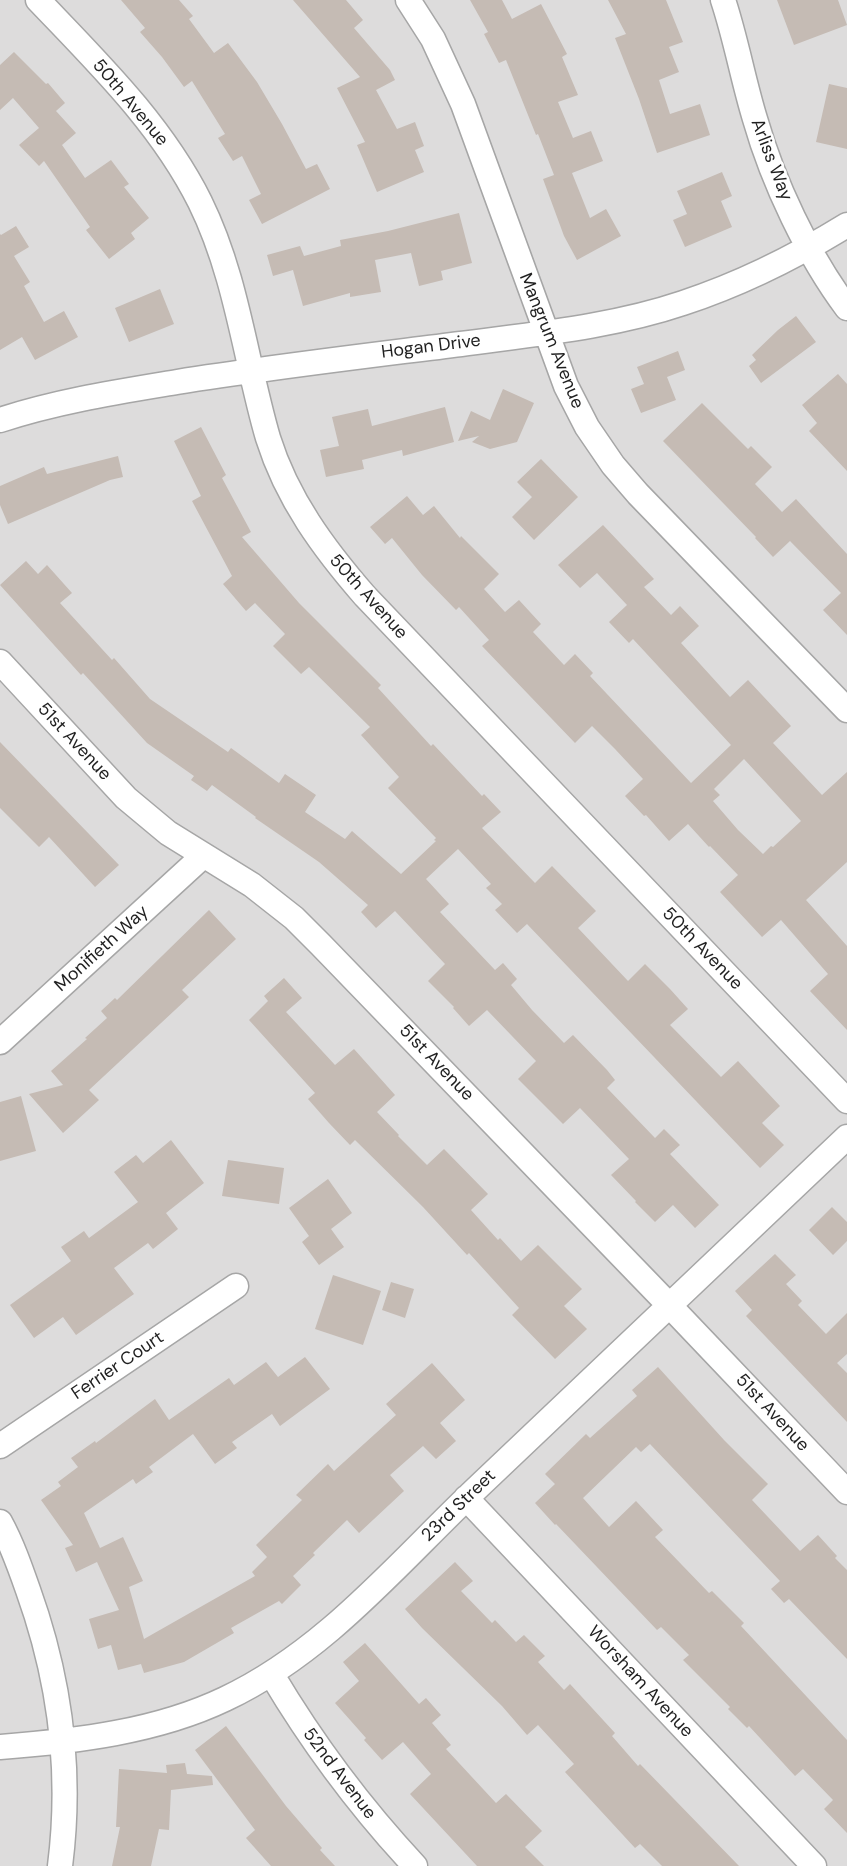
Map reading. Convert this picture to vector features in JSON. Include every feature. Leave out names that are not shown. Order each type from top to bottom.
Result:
[{"type":"street","name":"50th Avenue","points":[[39,0],[133,101],[170,150],[200,202],[223,259],[238,308],[269,439],[297,506],[318,540],[381,613],[847,1101]]},
{"type":"street","name":"Mangrum Avenue","points":[[408,0],[433,39],[463,104],[566,386],[587,427],[613,465],[638,494],[847,710]]},
{"type":"street","name":"Arliss Way","points":[[723,0],[755,121],[779,187],[809,248],[847,308]]},
{"type":"street","name":"Hogan Drive","points":[[0,420],[63,402],[252,370],[546,333],[622,320],[682,303],[740,282],[809,248],[847,225]]},
{"type":"street","name":"51st Avenue","points":[[0,662],[126,798],[168,833],[252,885],[315,938],[847,1492]]},
{"type":"street","name":"Monifieth Way","points":[[0,1042],[203,856]]},
{"type":"street","name":"23rd Street","points":[[0,1747],[63,1742],[132,1729],[179,1717],[224,1700],[272,1675],[327,1634],[466,1498],[847,1137]]},
{"type":"street","name":"Ferrier Court","points":[[0,1446],[236,1286]]},
{"type":"street","name":"Worsham Avenue","points":[[466,1498],[814,1866]]},
{"type":"street","points":[[0,1522],[41,1626],[55,1684],[63,1742],[65,1784],[60,1866]]},
{"type":"street","name":"52nd Avenue","points":[[272,1675],[300,1723],[344,1783],[415,1866]]},
{"type":"shaded area","points":[[0,0],[847,0],[847,1866],[0,1866]]},
{"type":"building","points":[[121,0],[179,0],[193,16],[189,19],[214,53],[228,43],[257,82],[306,169],[317,164],[330,189],[262,224],[249,200],[261,194],[242,156],[233,161],[218,138],[225,134],[192,81],[184,87],[140,32],[145,28]]},
{"type":"building","points":[[293,0],[346,0],[363,20],[354,28],[390,70],[395,80],[376,90],[397,129],[415,122],[424,146],[415,150],[424,172],[377,192],[357,145],[365,142],[337,88],[360,77]]},
{"type":"building","points":[[470,0],[502,0],[512,19],[541,4],[567,54],[562,57],[578,95],[558,102],[573,138],[591,131],[603,161],[572,173],[590,218],[606,209],[621,236],[577,260],[564,236],[543,179],[554,175],[538,134],[536,135],[506,60],[499,63],[484,34],[488,32]]},
{"type":"building","points":[[608,0],[666,0],[683,42],[669,47],[679,72],[659,80],[670,114],[700,104],[710,135],[657,153],[615,38],[626,34]]},
{"type":"building","points":[[777,0],[838,0],[847,25],[794,45]]},
{"type":"building","points":[[14,52],[46,84],[48,83],[65,103],[56,111],[76,133],[62,145],[85,178],[111,160],[129,184],[124,187],[149,218],[131,233],[135,239],[109,259],[86,230],[90,227],[44,161],[39,166],[19,145],[39,128],[13,98],[0,110],[0,65]]},
{"type":"building","points":[[829,84],[847,88],[847,149],[816,142]]},
{"type":"building","points":[[722,172],[732,196],[721,201],[732,227],[685,247],[673,220],[687,214],[677,191]]},
{"type":"building","points":[[459,213],[472,263],[441,271],[443,280],[419,286],[411,253],[375,260],[381,292],[350,297],[350,293],[303,306],[293,270],[273,276],[267,255],[300,246],[304,256],[341,246],[340,240],[388,231]]},
{"type":"building","points":[[16,226],[29,247],[14,256],[30,282],[24,286],[44,322],[64,311],[78,337],[35,360],[22,337],[0,350],[0,234]]},
{"type":"building","points":[[160,289],[174,324],[129,342],[115,308]]},
{"type":"building","points":[[796,316],[816,342],[761,383],[749,366],[756,360],[752,355]]},
{"type":"building","points":[[678,351],[685,370],[667,377],[676,400],[641,413],[631,389],[644,384],[637,367]]},
{"type":"building","points":[[838,374],[847,384],[847,471],[809,431],[817,423],[802,405]]},
{"type":"building","points":[[503,389],[534,403],[517,442],[490,449],[472,442],[479,436],[458,441],[471,411],[490,420]]},
{"type":"building","points":[[702,403],[748,449],[751,446],[772,467],[755,484],[782,512],[796,499],[847,554],[847,635],[823,610],[841,593],[790,541],[773,557],[663,441]]},
{"type":"building","points":[[445,407],[454,442],[403,456],[402,450],[362,460],[364,469],[326,477],[320,450],[339,446],[332,417],[368,409],[372,426]]},
{"type":"building","points":[[201,427],[226,475],[222,478],[251,532],[242,537],[299,603],[381,685],[378,688],[431,746],[433,744],[482,796],[484,794],[501,812],[482,828],[535,883],[552,866],[596,911],[578,928],[628,981],[645,964],[688,1009],[670,1025],[721,1077],[738,1061],[780,1106],[762,1123],[784,1145],[760,1168],[527,924],[517,933],[495,910],[502,904],[486,888],[491,884],[458,849],[426,879],[449,904],[440,912],[495,970],[503,963],[517,979],[511,985],[532,1010],[564,1043],[573,1035],[607,1070],[615,1080],[607,1088],[655,1138],[664,1129],[680,1145],[670,1154],[719,1205],[695,1228],[673,1205],[655,1222],[611,1175],[629,1159],[580,1108],[563,1124],[518,1079],[536,1061],[487,1010],[469,1026],[428,981],[445,964],[395,911],[376,928],[361,912],[368,905],[319,862],[212,785],[207,791],[191,780],[194,776],[147,743],[83,673],[81,675],[0,585],[26,561],[38,574],[47,565],[72,593],[60,603],[150,699],[228,752],[231,748],[279,783],[285,774],[316,795],[305,812],[345,839],[352,831],[401,874],[436,841],[434,840],[436,838],[388,788],[399,777],[361,735],[370,727],[309,667],[301,674],[273,646],[285,634],[255,603],[246,611],[223,584],[232,576],[192,501],[201,496],[174,441]]},
{"type":"building","points":[[118,456],[123,477],[110,480],[8,524],[0,505],[0,486],[44,467],[47,474]]},
{"type":"building","points":[[541,459],[578,497],[534,540],[512,517],[532,497],[517,482]]},
{"type":"building","points":[[407,496],[423,515],[434,506],[460,538],[461,536],[499,574],[484,589],[505,612],[519,600],[541,624],[533,632],[564,665],[575,654],[593,673],[590,676],[691,783],[731,745],[633,639],[629,643],[609,622],[627,605],[597,573],[580,588],[558,565],[603,525],[654,579],[644,587],[671,615],[680,606],[699,626],[681,643],[730,697],[748,680],[791,726],[773,743],[822,795],[847,772],[847,862],[806,900],[847,946],[847,1030],[810,991],[828,974],[781,920],[762,937],[720,892],[738,875],[688,824],[669,841],[625,796],[643,779],[615,749],[592,726],[575,743],[482,646],[489,640],[459,607],[456,610],[422,575],[392,538],[385,544],[370,527]],"holes":[[[744,759],[801,821],[763,854],[713,801],[720,795],[714,789]]]},
{"type":"building","points":[[0,742],[119,865],[95,887],[49,837],[39,847],[0,808]]},
{"type":"building","points":[[209,910],[236,939],[182,990],[189,997],[89,1090],[99,1100],[63,1133],[29,1094],[63,1085],[51,1071],[107,1018],[101,1011],[115,998],[117,1000]]},
{"type":"building","points":[[284,978],[302,998],[286,1012],[335,1065],[354,1049],[395,1095],[377,1112],[398,1136],[427,1165],[444,1149],[488,1194],[471,1210],[498,1240],[500,1238],[521,1261],[538,1245],[582,1289],[564,1306],[587,1329],[555,1359],[512,1315],[519,1308],[469,1253],[467,1255],[423,1207],[355,1140],[350,1145],[329,1123],[308,1099],[315,1093],[249,1020],[268,1001],[264,996]]},
{"type":"building","points":[[21,1096],[36,1151],[0,1161],[0,1102]]},
{"type":"building","points":[[171,1140],[204,1183],[166,1213],[178,1229],[153,1249],[148,1243],[114,1268],[134,1294],[76,1335],[63,1317],[34,1338],[10,1305],[71,1261],[61,1247],[84,1231],[89,1238],[138,1202],[114,1172],[136,1155],[143,1163]]},
{"type":"building","points":[[228,1160],[284,1168],[279,1204],[222,1196]]},
{"type":"building","points":[[328,1179],[352,1213],[331,1229],[344,1247],[319,1265],[302,1242],[309,1236],[289,1208]]},
{"type":"building","points":[[832,1207],[847,1222],[847,1241],[833,1255],[809,1230]]},
{"type":"building","points":[[775,1254],[796,1275],[786,1284],[802,1301],[798,1305],[826,1334],[847,1313],[847,1354],[837,1363],[847,1373],[847,1422],[746,1316],[752,1310],[735,1291]]},
{"type":"building","points":[[333,1275],[381,1291],[363,1345],[315,1329]]},
{"type":"building","points":[[391,1282],[414,1289],[405,1318],[382,1310]]},
{"type":"building","points":[[305,1357],[330,1389],[280,1426],[272,1414],[232,1442],[237,1448],[215,1464],[193,1434],[149,1467],[153,1472],[136,1484],[133,1479],[84,1513],[100,1548],[123,1537],[143,1581],[129,1587],[144,1639],[255,1576],[252,1572],[267,1557],[256,1545],[302,1500],[296,1495],[328,1464],[334,1471],[396,1415],[386,1404],[432,1363],[465,1400],[440,1423],[456,1441],[436,1459],[423,1446],[390,1475],[404,1491],[359,1533],[347,1520],[293,1576],[301,1585],[282,1604],[279,1601],[231,1628],[234,1633],[184,1662],[144,1673],[141,1664],[118,1670],[111,1645],[98,1649],[89,1619],[119,1610],[97,1562],[76,1572],[65,1548],[73,1545],[41,1500],[61,1486],[58,1482],[78,1467],[71,1458],[95,1441],[96,1443],[155,1399],[169,1420],[229,1378],[234,1385],[266,1362],[278,1377]]},
{"type":"building","points":[[658,1367],[724,1440],[768,1484],[752,1500],[800,1551],[818,1535],[847,1570],[847,1659],[789,1599],[784,1603],[771,1589],[780,1581],[650,1444],[641,1452],[636,1447],[583,1498],[609,1527],[636,1501],[663,1530],[655,1537],[709,1593],[712,1591],[744,1623],[741,1626],[847,1740],[847,1833],[824,1809],[833,1800],[803,1769],[795,1776],[683,1660],[689,1655],[661,1627],[657,1630],[535,1503],[555,1484],[545,1474],[586,1434],[590,1438],[637,1396],[632,1390]]},
{"type":"building","points":[[455,1562],[473,1581],[461,1591],[492,1623],[495,1620],[516,1642],[524,1635],[545,1656],[538,1662],[564,1690],[570,1684],[615,1733],[612,1736],[638,1766],[640,1764],[739,1866],[662,1866],[640,1844],[635,1848],[565,1772],[574,1764],[538,1725],[527,1735],[502,1706],[422,1628],[405,1609]]},
{"type":"building","points":[[365,1643],[419,1704],[426,1698],[441,1715],[432,1723],[451,1745],[446,1749],[496,1803],[506,1794],[542,1831],[525,1847],[544,1866],[477,1866],[410,1794],[431,1774],[403,1742],[382,1760],[364,1740],[366,1738],[335,1703],[359,1681],[343,1662]]},
{"type":"building","points":[[226,1726],[286,1806],[322,1848],[320,1850],[335,1866],[271,1866],[246,1838],[255,1830],[195,1750]]},
{"type":"building","points":[[185,1763],[187,1774],[212,1776],[213,1785],[171,1790],[169,1830],[159,1829],[151,1866],[112,1866],[120,1827],[116,1827],[119,1769],[167,1773],[166,1765]]}]
